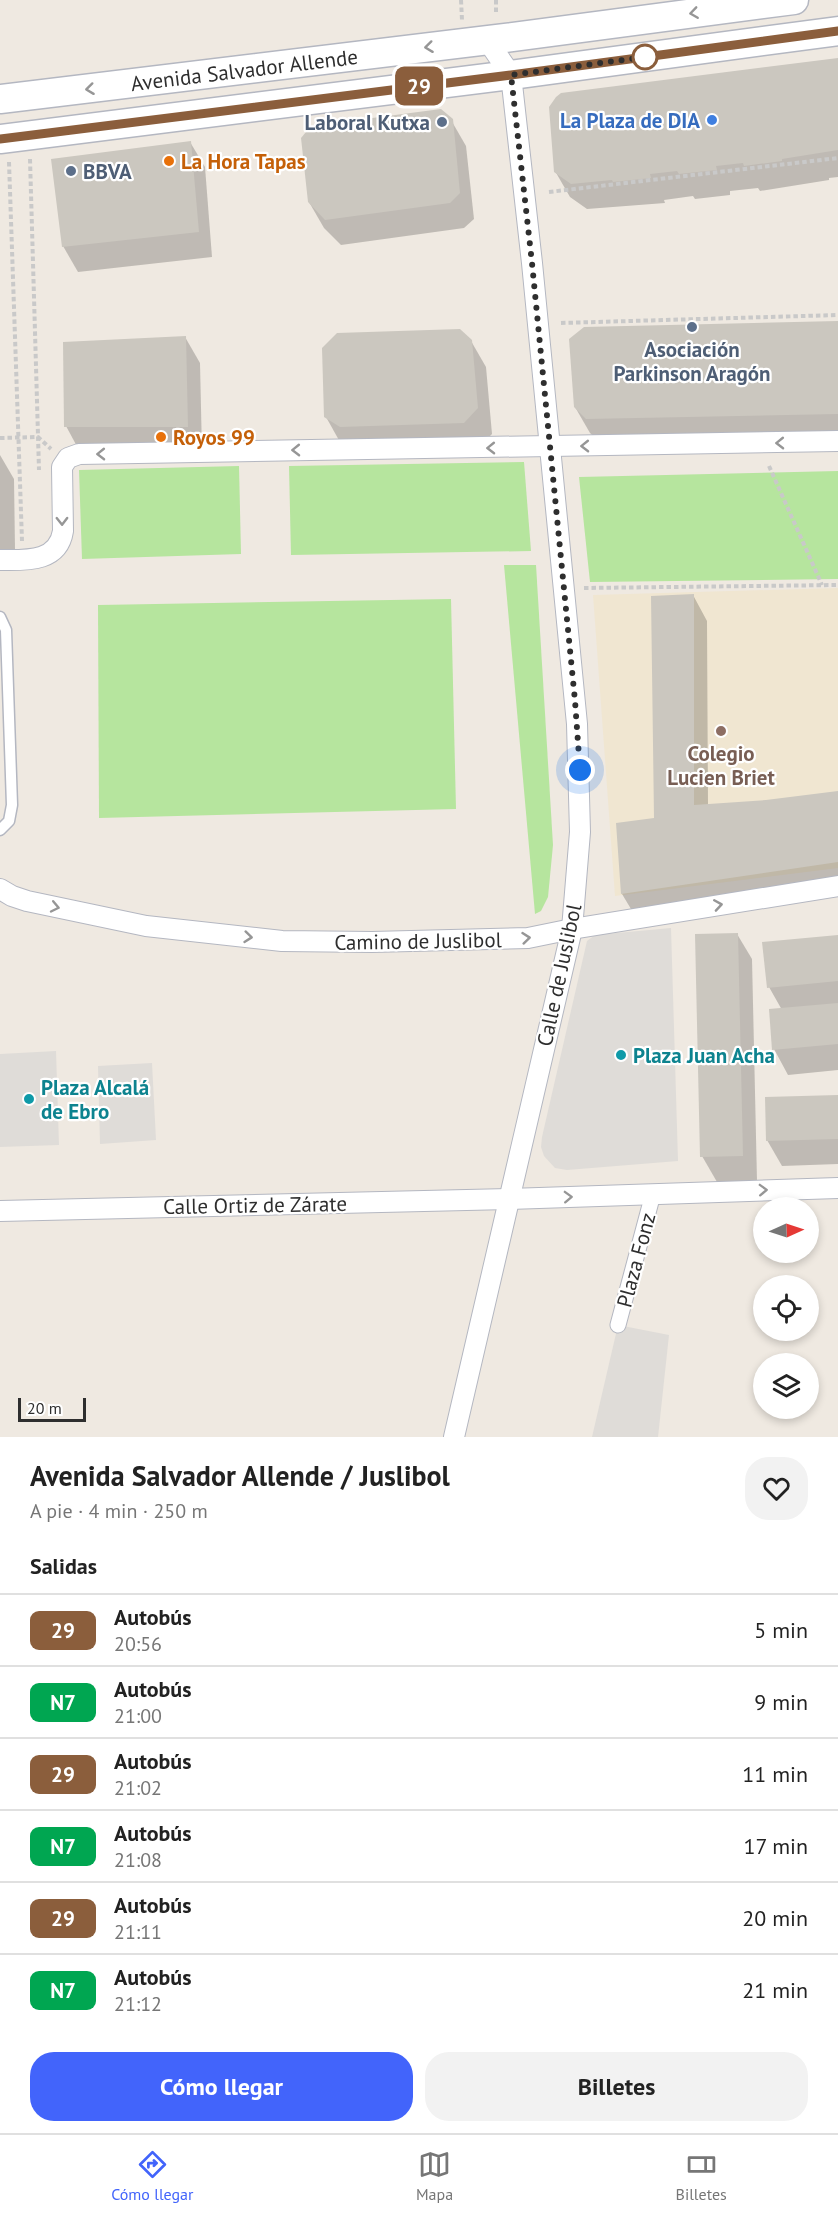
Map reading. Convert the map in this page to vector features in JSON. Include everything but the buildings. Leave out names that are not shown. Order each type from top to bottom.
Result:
[{"type":"main road","name":"Avenida Salvador Allende","points":[[0,99],[492,28],[794,0]]},
{"type":"main road","name":"Avenida Salvador Allende","points":[[12,137],[511,75],[838,31]]},
{"type":"street","points":[[492,28],[511,75]]},
{"type":"street","name":"Calle de Juslibol","points":[[454,1437],[572,928],[580,832],[577,724],[532,263],[511,75]]},
{"type":"street","points":[[0,560],[42,557],[51,553],[62,539],[64,463],[74,455],[80,454],[838,441]]},
{"type":"street","name":"Camino de Juslibol","points":[[0,889],[27,901],[146,926],[282,941],[361,942],[528,939],[572,928],[838,886]]},
{"type":"street","name":"Calle Ortiz de Zárate","points":[[0,1211],[509,1199],[838,1188]]},
{"type":"street","name":"Plaza Fonz","points":[[618,1325],[653,1194]]},
{"type":"lane","points":[[0,617],[6,630],[12,805],[9,821],[0,830]]},
{"type":"path","points":[[492,28],[496,0]]},
{"type":"path","points":[[12,137],[40,481]]},
{"type":"path","points":[[12,137],[22,560]]},
{"type":"path","points":[[549,192],[838,158]]},
{"type":"path","points":[[561,323],[838,315]]},
{"type":"path","points":[[0,438],[38,437],[64,463]]},
{"type":"path","points":[[769,466],[822,585]]},
{"type":"path","points":[[584,588],[838,585]]},
{"type":"shaded area","name":"Colegio Lucien Briet","points":[[838,588],[838,868],[615,896],[593,595]]},
{"type":"shaded area","name":"Plaza Juan Acha","points":[[671,928],[678,1161],[567,1170],[555,1168],[544,1156],[541,1147],[542,1137],[587,941],[595,935]]},
{"type":"shaded area","name":"Plaza Alcalá de Ebro","points":[[56,1051],[59,1145],[0,1147],[0,1054]]},
{"type":"shaded area","points":[[152,1063],[156,1140],[100,1144],[98,1066]]},
{"type":"shaded area","points":[[618,1325],[669,1335],[658,1437],[592,1437]]},
{"type":"green space","points":[[524,462],[531,551],[291,555],[289,466]]},
{"type":"green space","points":[[239,466],[241,554],[82,559],[79,470]]},
{"type":"green space","points":[[838,471],[838,579],[590,582],[579,477]]},
{"type":"green space","points":[[504,565],[536,565],[553,845],[548,897],[541,911],[535,914]]},
{"type":"green space","points":[[451,599],[456,809],[99,818],[98,605]]},
{"type":"bus line","name":"29","points":[[0,139],[511,75],[838,31]]},
{"type":"place","name":"La Plaza de DIA","points":[[712,120]]},
{"type":"place","name":"Laboral Kutxa","points":[[442,122]]},
{"type":"place","name":"La Hora Tapas","points":[[169,161]]},
{"type":"place","name":"BBVA","points":[[71,171]]},
{"type":"place","name":"Asociación Parkinson Aragón","points":[[692,327]]},
{"type":"place","name":"Royos 99","points":[[161,437]]},
{"type":"place","name":"Colegio Lucien Briet","points":[[721,731]]},
{"type":"place","name":"Plaza Juan Acha","points":[[621,1055]]},
{"type":"place","name":"Plaza Alcalá de Ebro","points":[[29,1099]]},
{"type":"route","points":[[580,770],[532,263],[511,75],[645,57]]}]
